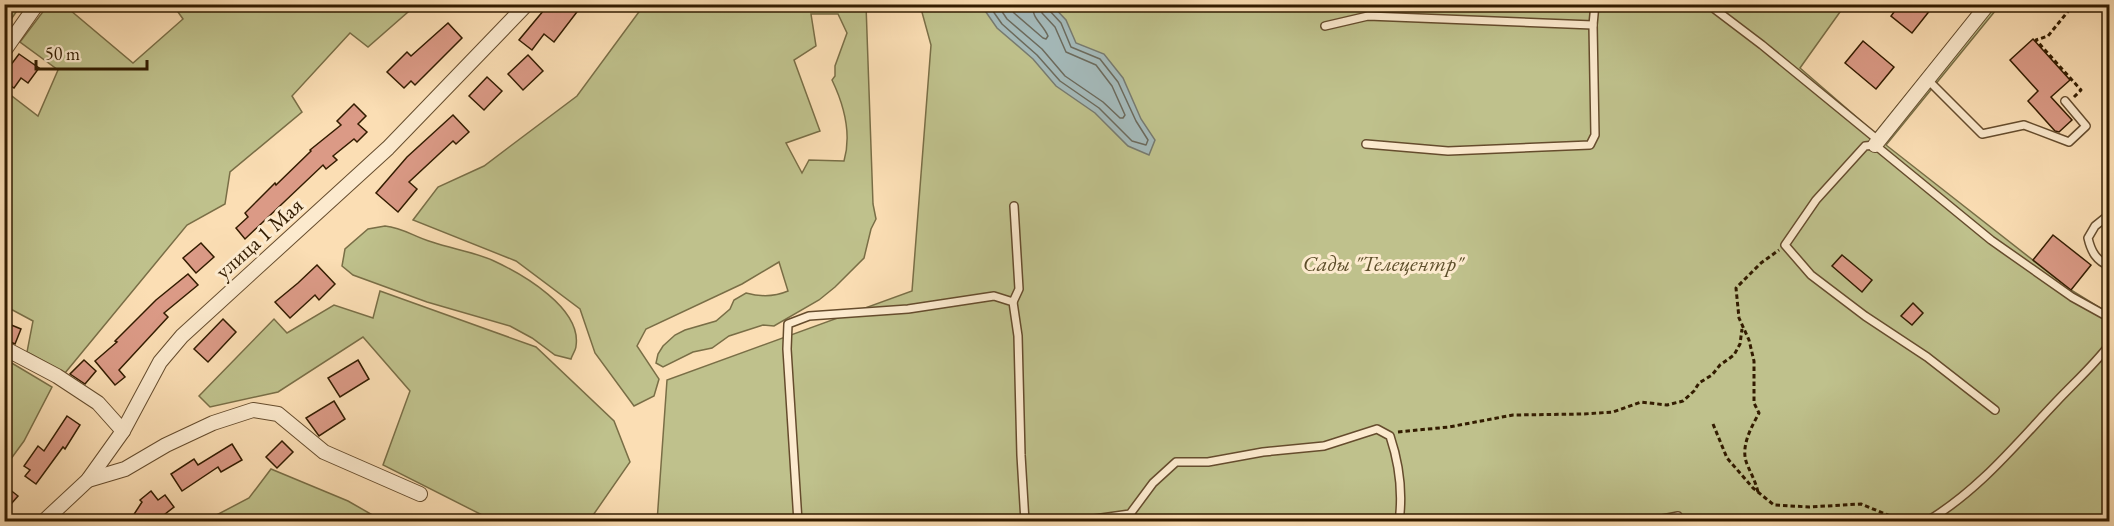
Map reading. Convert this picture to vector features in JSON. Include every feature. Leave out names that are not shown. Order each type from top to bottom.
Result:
[{"type":"street","points":[[4,51],[37,4]]},
{"type":"street","name":"улица 1 Мая","points":[[43,522],[88,480],[123,431],[160,362],[182,336],[388,148],[527,4]]},
{"type":"street","points":[[1876,143],[1988,4]]},
{"type":"street","points":[[4,348],[57,375],[98,403],[123,431]]},
{"type":"street","points":[[88,480],[125,469],[166,445],[204,427],[253,410],[278,414],[324,452],[420,494]]},
{"type":"lane","points":[[1366,144],[1448,151],[1590,145],[1595,135],[1593,25],[1595,4]]},
{"type":"lane","points":[[1708,4],[1761,45],[1991,240],[2072,297],[2109,318]]},
{"type":"lane","points":[[1325,26],[1368,16],[1593,25]]},
{"type":"lane","points":[[1928,80],[1982,134],[2024,125],[2069,142],[2086,126],[2066,102]]},
{"type":"lane","points":[[1876,143],[1866,146],[1847,164],[1816,200],[1785,245],[1811,274],[1995,410]]},
{"type":"lane","points":[[1014,206],[1019,289],[1013,303],[1018,336],[1021,455],[1026,521]]},
{"type":"lane","points":[[2109,214],[2095,226],[2088,238],[2091,249],[2101,262],[2109,266]]},
{"type":"lane","points":[[798,522],[787,349],[788,324],[809,316],[908,309],[994,296],[1013,303]]},
{"type":"lane","points":[[1929,520],[1954,505],[1985,478],[2096,363],[2109,344]]},
{"type":"lane","points":[[1073,522],[1130,514],[1153,483],[1176,462],[1208,462],[1263,452],[1324,446],[1377,429],[1389,436],[1394,449],[1402,500],[1399,522]]},
{"type":"lane","points":[[1134,508],[1135,522]]},
{"type":"lane","points":[[1647,522],[1678,516]]},
{"type":"path","points":[[2066,102],[2081,90],[2036,40],[2048,36],[2074,4]]},
{"type":"path","points":[[1758,492],[1754,476],[1746,462],[1745,443],[1759,413],[1754,403],[1754,361],[1749,340],[1742,329],[1739,318],[1736,288],[1761,263],[1785,245]]},
{"type":"path","points":[[1389,436],[1402,430],[1449,427],[1513,415],[1613,412],[1641,402],[1667,405],[1683,400],[1734,355],[1740,344],[1742,329]]},
{"type":"path","points":[[1713,424],[1727,458],[1758,492],[1774,505],[1809,507],[1861,504],[1895,518],[1929,520]]},
{"type":"green space","points":[[4,5],[21,5],[12,18],[5,14]]},
{"type":"green space","points":[[48,5],[64,5],[133,63],[183,19],[173,5],[416,5],[368,47],[350,33],[292,96],[302,112],[230,172],[225,204],[187,225],[65,373],[27,352],[33,321],[5,306],[4,90],[38,116],[58,70],[20,42]]},
{"type":"green space","points":[[644,5],[866,5],[873,204],[876,219],[871,229],[864,258],[819,300],[774,326],[763,325],[729,336],[712,348],[693,352],[663,367],[656,363],[658,354],[675,335],[716,321],[730,309],[734,300],[746,293],[767,296],[788,291],[779,262],[742,284],[646,329],[637,346],[659,379],[654,396],[634,406],[595,353],[580,309],[516,261],[413,220],[438,187],[484,166],[577,96]],"holes":[[[811,14],[838,14],[847,33],[832,80],[846,119],[847,140],[844,161],[809,160],[802,173],[786,143],[820,131],[794,60],[816,46]]]},
{"type":"green space","name":"Сады \"Телецентр\"","points":[[920,5],[1845,5],[1800,68],[1875,133],[1979,5],[2000,5],[1886,145],[2071,290],[2105,311],[2109,308],[2109,521],[657,522],[667,380],[912,291],[931,45]]},
{"type":"green space","points":[[385,226],[487,258],[519,274],[548,294],[570,319],[575,332],[576,346],[571,359],[555,355],[532,338],[510,326],[427,302],[353,275],[342,266],[345,249],[368,229]]},
{"type":"green space","points":[[380,291],[536,347],[614,421],[630,462],[589,521],[494,521],[383,465],[410,391],[363,337],[278,392],[210,407],[199,396],[274,319],[287,333],[334,305],[373,318]]},
{"type":"green space","points":[[5,359],[52,387],[24,441],[5,467]]},
{"type":"green space","points":[[271,469],[348,501],[383,521],[205,521],[249,498]]},
{"type":"water","points":[[981,5],[1052,5],[1066,20],[1076,43],[1104,54],[1123,78],[1141,119],[1155,140],[1149,155],[1128,146],[1095,113],[1056,86],[1033,59],[997,28]]},
{"type":"building","points":[[549,4],[583,4],[554,42],[544,34],[532,50],[519,40]]},
{"type":"building","points":[[1900,4],[1935,4],[1912,33],[1891,16]]},
{"type":"building","points":[[448,23],[462,38],[415,85],[411,81],[404,88],[387,72],[407,52],[411,56]]},
{"type":"building","points":[[2033,39],[2070,80],[2051,97],[2072,120],[2059,132],[2055,131],[2028,101],[2038,91],[2010,60]]},
{"type":"building","points":[[1863,41],[1894,67],[1876,89],[1845,63]]},
{"type":"building","points":[[19,54],[39,68],[28,83],[21,78],[14,88],[4,81],[4,74]]},
{"type":"building","points":[[528,55],[543,71],[523,90],[508,74]]},
{"type":"building","points":[[487,77],[502,91],[484,110],[469,96]]},
{"type":"building","points":[[354,104],[366,116],[358,124],[367,132],[357,142],[354,139],[333,156],[337,160],[326,169],[323,165],[245,239],[236,228],[248,217],[245,213],[310,150],[341,125],[337,121]]},
{"type":"building","points":[[453,115],[469,132],[456,144],[453,141],[409,182],[417,189],[398,212],[376,193],[407,157]]},
{"type":"building","points":[[2053,235],[2091,265],[2071,290],[2033,260]]},
{"type":"building","points":[[201,243],[214,257],[196,273],[183,258]]},
{"type":"building","points":[[1842,255],[1872,280],[1862,292],[1832,266]]},
{"type":"building","points":[[317,265],[335,284],[319,300],[315,295],[290,318],[275,302]]},
{"type":"building","points":[[188,274],[198,285],[164,313],[168,317],[119,370],[125,377],[115,385],[95,361],[117,342],[115,341],[156,300]]},
{"type":"building","points":[[1913,303],[1923,313],[1912,325],[1901,316]]},
{"type":"building","points":[[223,319],[236,332],[208,362],[194,349]]},
{"type":"building","points":[[4,322],[21,329],[15,344],[4,339]]},
{"type":"building","points":[[84,360],[96,371],[85,384],[70,374]]},
{"type":"building","points":[[358,360],[369,379],[340,397],[328,378]]},
{"type":"building","points":[[334,401],[345,419],[319,436],[306,418]]},
{"type":"building","points":[[67,416],[80,425],[65,449],[63,447],[36,484],[25,476],[30,470],[24,466],[38,446],[44,451]]},
{"type":"building","points":[[282,441],[293,452],[277,468],[266,457]]},
{"type":"building","points":[[232,444],[242,460],[221,472],[218,467],[182,491],[171,474],[194,459],[198,465]]},
{"type":"building","points":[[4,485],[18,496],[4,512]]},
{"type":"building","points":[[151,491],[158,500],[165,495],[174,507],[155,522],[129,522],[142,502],[140,500]]}]
